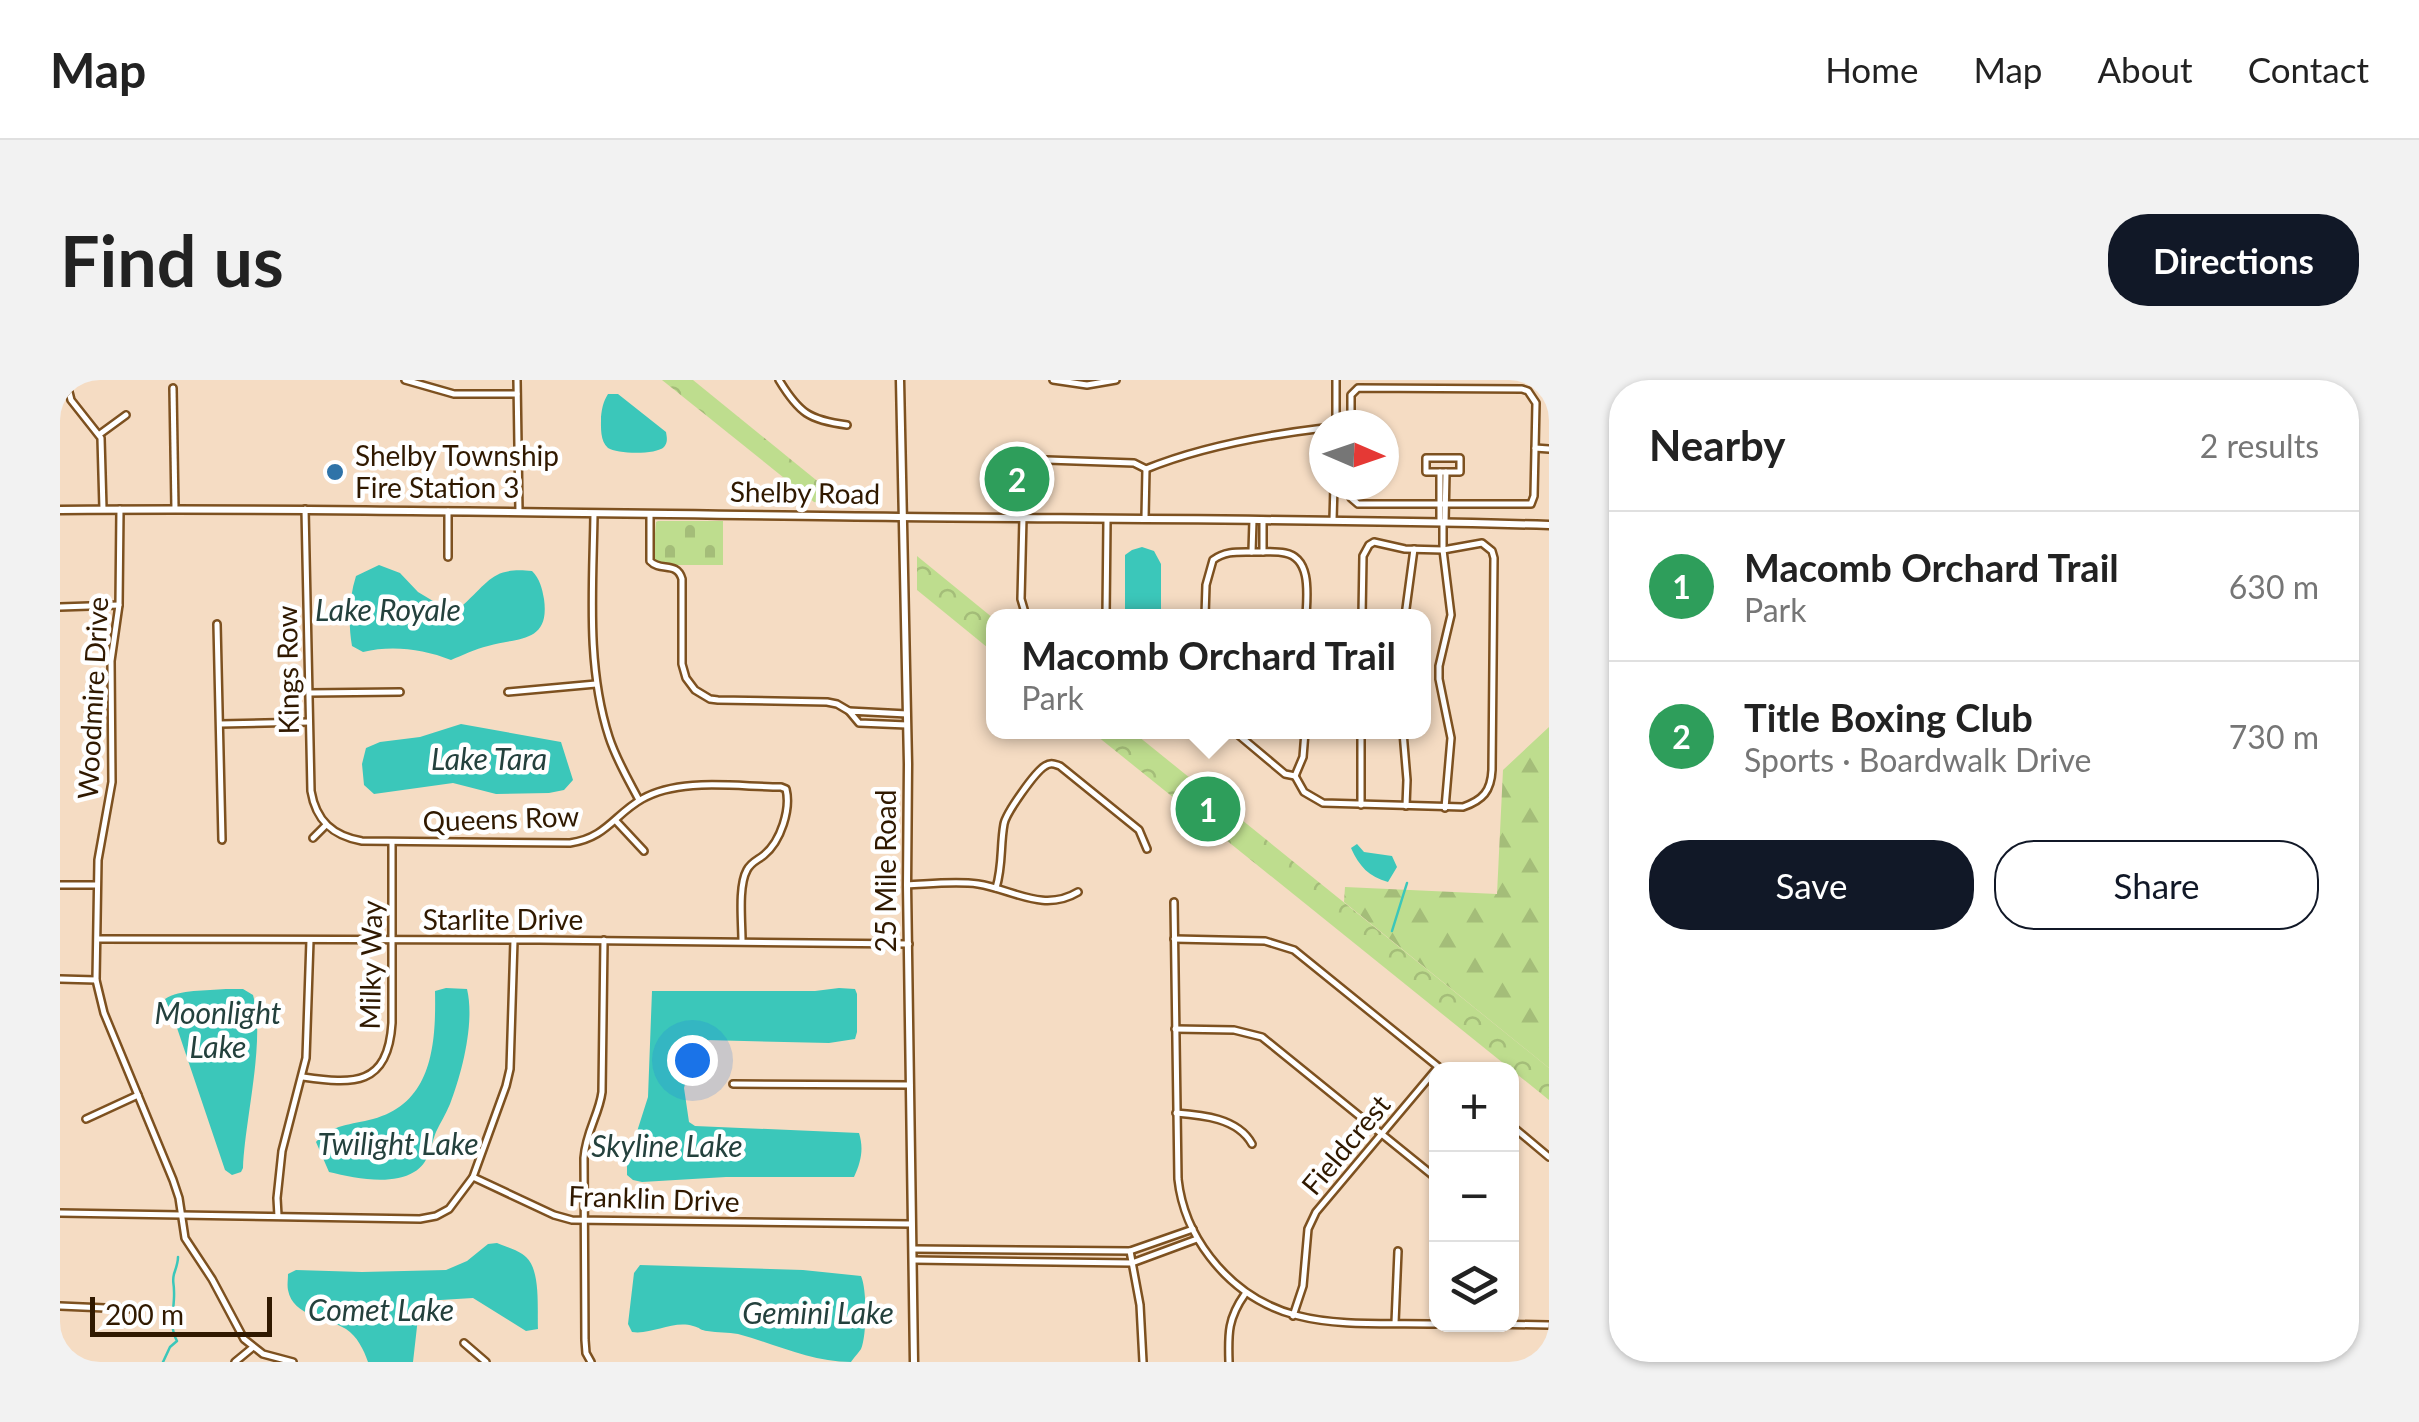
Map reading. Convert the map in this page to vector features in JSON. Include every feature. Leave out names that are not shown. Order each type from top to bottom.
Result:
[{"type":"street","points":[[66,380],[71,400],[100,434],[103,510]]},
{"type":"street","points":[[405,380],[454,394],[517,394]]},
{"type":"street","points":[[517,380],[519,512]]},
{"type":"street","points":[[779,380],[804,414],[848,425]]},
{"type":"street","name":"25 Mile Road","points":[[900,380],[914,1362]]},
{"type":"street","points":[[1053,380],[1088,385],[1116,380]]},
{"type":"street","points":[[1336,380],[1336,410]]},
{"type":"street","points":[[173,388],[175,508]]},
{"type":"street","points":[[1351,410],[1351,394],[1358,388],[1522,389],[1536,402],[1531,504],[1358,504],[1353,500]]},
{"type":"street","points":[[100,434],[126,415]]},
{"type":"street","points":[[1047,460],[1134,463],[1146,468],[1242,442],[1309,430]]},
{"type":"street","points":[[1535,448],[1549,449]]},
{"type":"street","points":[[1426,458],[1460,458],[1460,472],[1443,472],[1426,472],[1426,458]]},
{"type":"street","points":[[1145,518],[1146,468]]},
{"type":"street","points":[[1443,472],[1443,550],[1451,615],[1439,666],[1450,738],[1446,808]]},
{"type":"street","points":[[1333,520],[1334,500]]},
{"type":"street","name":"Woodmire Drive","points":[[120,509],[119,606],[111,660],[112,782],[100,844],[96,980],[104,1013],[173,1180],[184,1238],[252,1348]]},
{"type":"street","name":"Kings Row","points":[[305,509],[312,797],[326,826]]},
{"type":"street","name":"Shelby Road","points":[[60,510],[448,510],[1549,524]]},
{"type":"street","points":[[448,510],[448,557]]},
{"type":"street","points":[[594,514],[596,684],[614,751],[639,800]]},
{"type":"street","points":[[650,514],[650,562],[678,570],[682,579],[682,664],[695,690],[714,700],[827,702],[837,704],[859,723],[907,725]]},
{"type":"street","points":[[1022,517],[1024,609]]},
{"type":"street","points":[[1106,609],[1108,518]]},
{"type":"street","points":[[1252,519],[1252,552]]},
{"type":"street","points":[[1263,552],[1264,519]]},
{"type":"street","points":[[1244,739],[1285,774],[1295,776],[1304,792],[1323,803],[1463,807],[1489,790],[1492,551],[1482,543],[1443,550],[1374,542],[1363,556],[1362,609]]},
{"type":"street","points":[[1406,609],[1414,549]]},
{"type":"street","points":[[1205,609],[1213,560],[1225,553],[1252,552],[1292,554],[1302,564],[1306,574],[1306,609]]},
{"type":"street","points":[[60,607],[119,606]]},
{"type":"street","points":[[217,624],[222,840]]},
{"type":"street","points":[[508,692],[596,684]]},
{"type":"street","points":[[310,693],[400,692]]},
{"type":"street","points":[[848,712],[906,714]]},
{"type":"street","points":[[220,724],[309,722]]},
{"type":"street","points":[[1295,776],[1303,757],[1304,739]]},
{"type":"street","points":[[1360,804],[1361,739]]},
{"type":"street","points":[[1404,739],[1406,806]]},
{"type":"street","points":[[996,888],[1003,861],[1005,820],[1024,790],[1049,764],[1060,766],[1139,830],[1147,849]]},
{"type":"street","name":"Queens Row","points":[[326,826],[348,838],[392,842],[570,843],[583,841],[616,821],[639,800],[660,790],[684,786],[776,787],[786,790],[788,800],[779,835],[765,854],[752,862],[745,875],[742,941]]},
{"type":"street","points":[[616,821],[644,851]]},
{"type":"street","points":[[313,838],[326,826]]},
{"type":"street","name":"Milky Way","points":[[302,1077],[351,1081],[368,1075],[382,1061],[391,1037],[392,842]]},
{"type":"street","points":[[907,885],[969,883],[1037,899],[1066,899],[1078,892]]},
{"type":"street","points":[[60,885],[97,886]]},
{"type":"street","points":[[1174,902],[1180,1190],[1197,1239],[1222,1273],[1246,1294],[1292,1316],[1316,1321],[1429,1324]]},
{"type":"street","points":[[1174,938],[1265,941],[1294,950],[1432,1062]]},
{"type":"street","name":"Starlite Drive","points":[[98,939],[909,944]]},
{"type":"street","points":[[278,1216],[282,1150],[308,1041],[310,940]]},
{"type":"street","points":[[60,1213],[420,1220],[450,1209],[474,1177],[510,1069],[514,940]]},
{"type":"street","points":[[591,1362],[585,1340],[583,1206],[585,1145],[602,1092],[604,940]]},
{"type":"street","points":[[60,979],[96,980]]},
{"type":"street","points":[[1175,1029],[1234,1030],[1262,1037],[1429,1172]]},
{"type":"street","name":"Fieldcrest","points":[[1292,1316],[1303,1286],[1311,1221],[1429,1080]]},
{"type":"street","points":[[733,1084],[911,1085]]},
{"type":"street","points":[[86,1119],[138,1095]]},
{"type":"street","points":[[1176,1113],[1222,1121],[1241,1130],[1252,1144]]},
{"type":"street","points":[[1519,1132],[1549,1157]]},
{"type":"street","name":"Franklin Drive","points":[[474,1177],[554,1215],[586,1221],[913,1224]]},
{"type":"street","points":[[914,1249],[1130,1251],[1193,1230]]},
{"type":"street","points":[[914,1260],[1132,1263],[1197,1239]]},
{"type":"street","points":[[937,1260],[938,1250]]},
{"type":"street","points":[[1024,1251],[1025,1261]]},
{"type":"street","points":[[1130,1251],[1140,1305],[1143,1362]]},
{"type":"street","points":[[1395,1323],[1398,1251]]},
{"type":"street","points":[[1229,1362],[1230,1323],[1246,1294]]},
{"type":"street","points":[[60,1306],[128,1309]]},
{"type":"street","points":[[1519,1325],[1549,1325]]},
{"type":"street","points":[[464,1344],[486,1362]]},
{"type":"street","points":[[235,1362],[252,1348],[293,1362]]},
{"type":"green space","points":[[662,380],[693,380],[848,506],[814,502]]},
{"type":"green space","points":[[658,521],[723,521],[723,565],[655,561]]},
{"type":"green space","points":[[917,556],[986,612],[986,646],[917,590]]},
{"type":"green space","points":[[1549,727],[1549,1068],[1344,902],[1345,887],[1497,894],[1503,770]]},
{"type":"green space","points":[[1101,739],[1142,739],[1549,1068],[1549,1100],[1519,1076],[1519,1062],[1502,1062]]},
{"type":"water","points":[[608,394],[618,394],[666,432],[664,447],[636,453],[608,448],[601,426]]},
{"type":"water","points":[[1142,547],[1154,551],[1161,564],[1161,609],[1125,609],[1125,555]]},
{"type":"water","name":"Lake Royale","points":[[379,565],[400,573],[418,592],[438,604],[463,605],[500,574],[532,571],[543,595],[542,624],[530,636],[483,647],[451,660],[407,649],[363,652],[352,646],[352,593],[356,576]]},
{"type":"water","name":"Lake Tara","points":[[461,724],[561,742],[573,780],[564,790],[549,793],[496,794],[453,783],[374,794],[364,785],[362,764],[366,748]]},
{"type":"water","points":[[1357,844],[1364,852],[1392,856],[1397,867],[1388,882],[1361,865],[1351,848]]},
{"type":"water","name":"Moonlight Lake","points":[[243,989],[253,995],[257,1034],[243,1168],[232,1175],[225,1170],[165,999],[186,992]]},
{"type":"water","name":"Twilight Lake","points":[[467,989],[468,1032],[455,1092],[426,1160],[419,1169],[395,1179],[329,1172],[316,1142],[322,1136],[335,1128],[393,1111],[419,1085],[432,1050],[435,991]]},
{"type":"water","name":"Skyline Lake","points":[[855,989],[857,994],[855,1039],[829,1043],[705,1040],[694,1048],[684,1088],[689,1122],[695,1126],[859,1133],[861,1155],[854,1177],[726,1177],[642,1182],[627,1175],[627,1163],[648,1097],[652,991]]},
{"type":"water","name":"Comet Lake","points":[[497,1243],[520,1252],[531,1263],[537,1291],[538,1329],[526,1331],[473,1298],[424,1301],[419,1309],[413,1362],[368,1362],[350,1332],[296,1306],[288,1290],[288,1274],[296,1270],[446,1270],[467,1261],[488,1244]]},
{"type":"water","name":"Gemini Lake","points":[[640,1265],[803,1270],[861,1276],[866,1312],[861,1349],[851,1362],[836,1361],[693,1326],[632,1332],[628,1324],[634,1273]]},
{"type":"waterway","points":[[1392,931],[1407,883]]},
{"type":"waterway","points":[[163,1362],[177,1341],[172,1323],[178,1257]]},
{"type":"place","name":"Shelby Township Fire Station 3","points":[[335,472]]},
{"type":"place","name":"Title Boxing Club","points":[[1017,479]]},
{"type":"place","name":"Macomb Orchard Trail","points":[[1208,809]]}]
